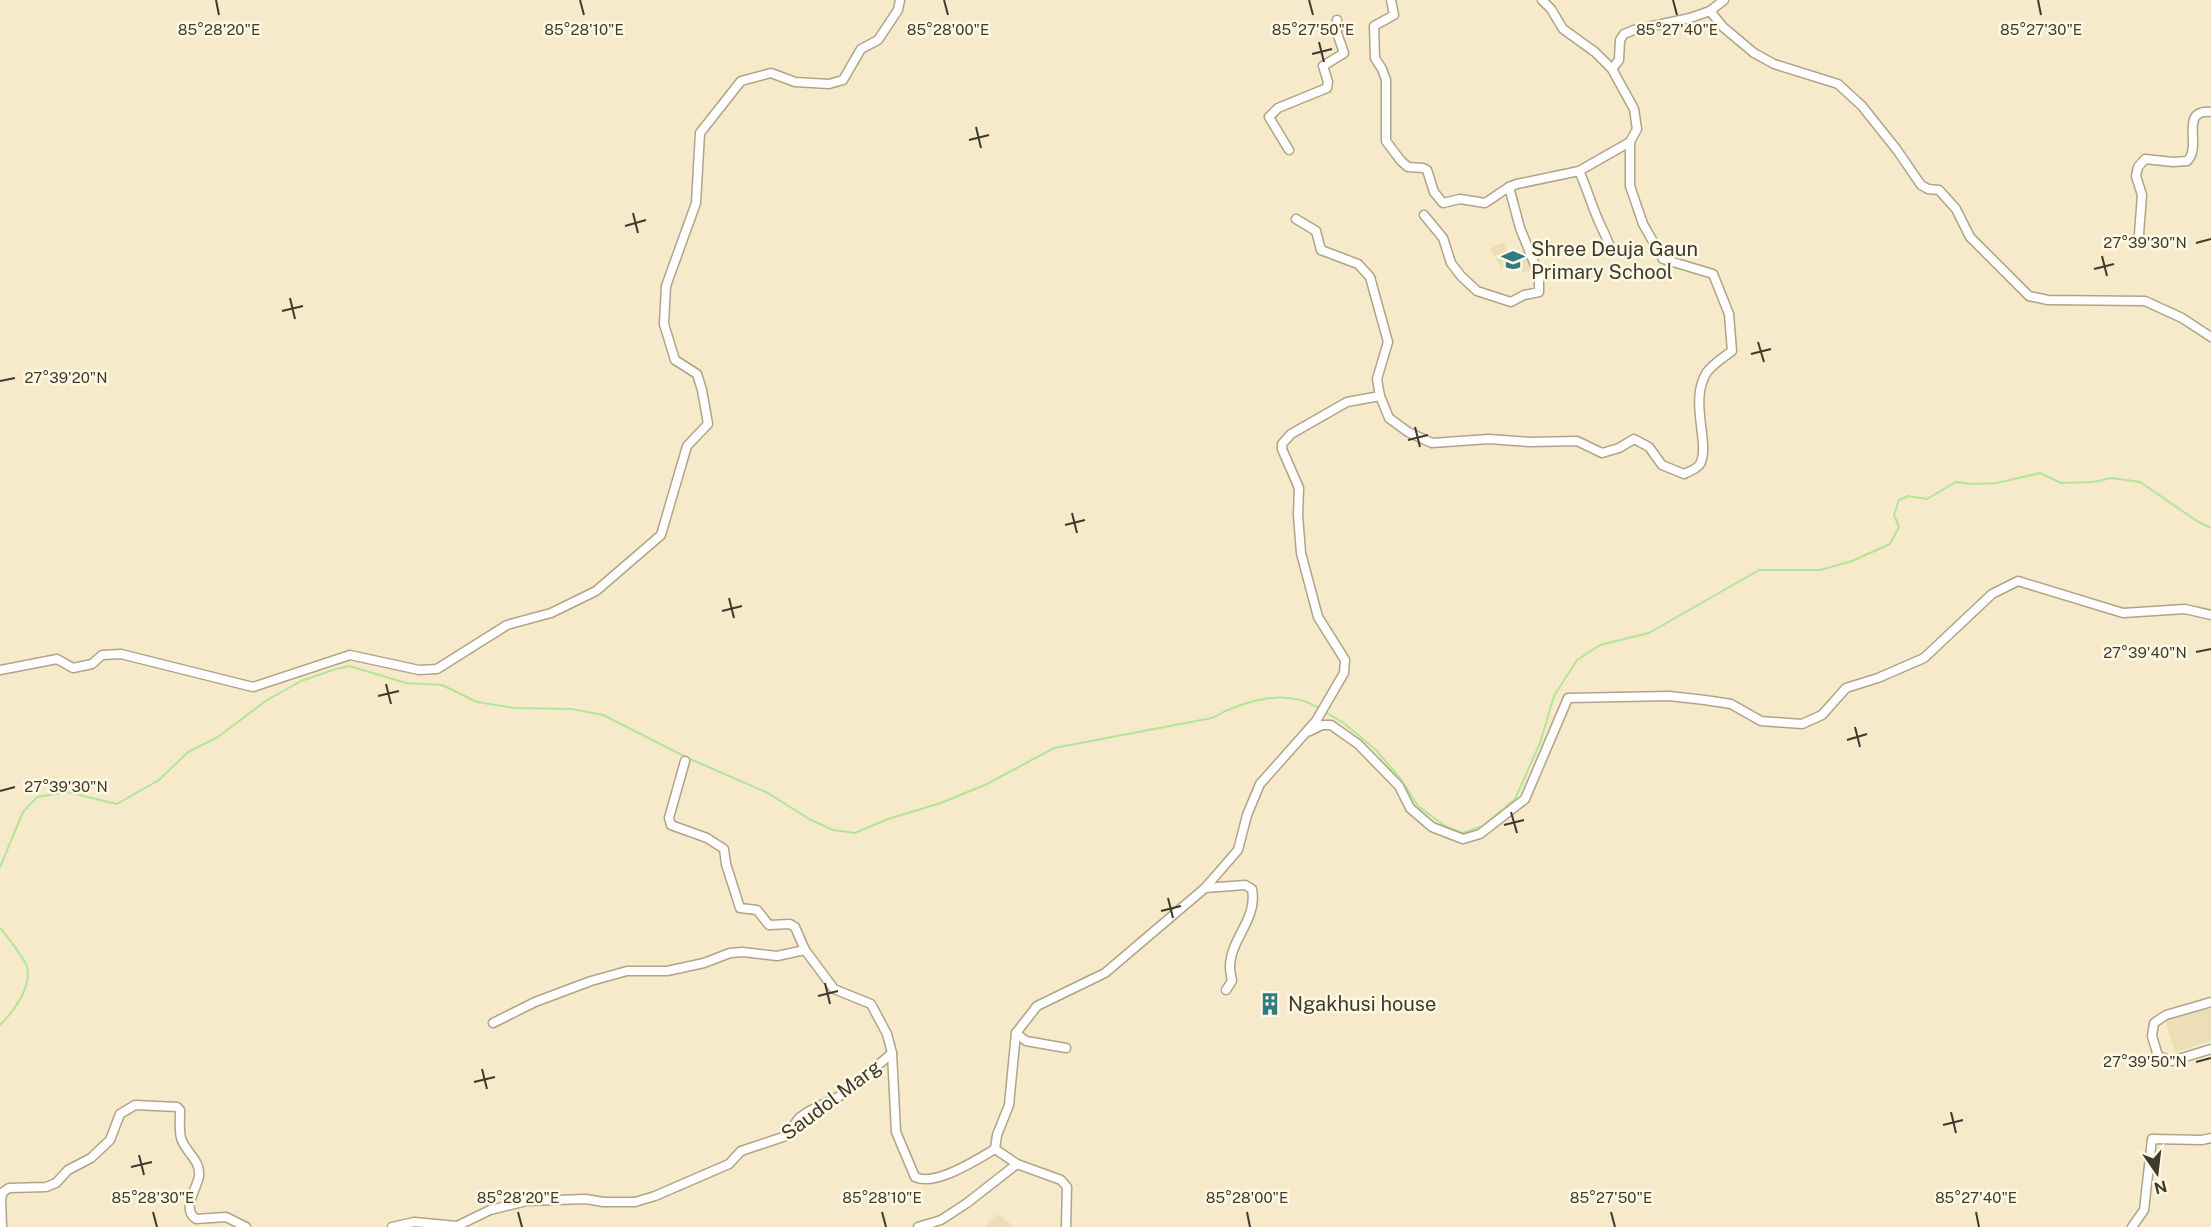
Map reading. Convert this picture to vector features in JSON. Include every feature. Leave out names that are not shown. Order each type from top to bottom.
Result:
[{"type":"street","points":[[0,670],[57,659],[73,668],[92,664],[102,655],[121,654],[254,687],[351,655],[419,670],[437,669],[507,625],[551,613],[596,591],[660,535],[687,446],[708,424],[697,374],[675,360],[664,324],[666,286],[696,204],[700,133],[741,81],[771,73],[795,82],[829,84],[843,80],[861,49],[878,40],[898,10],[900,0]]},
{"type":"street","points":[[1391,0],[1394,15],[1374,26],[1375,58],[1386,80],[1386,141],[1408,167],[1427,170],[1434,192],[1443,203],[1460,199],[1485,203],[1517,184],[1579,171],[1630,142]]},
{"type":"street","points":[[1296,219],[1316,231],[1321,250],[1358,264],[1370,277],[1388,342],[1377,378],[1380,396],[1389,418],[1408,432],[1432,444],[1489,439],[1528,442],[1577,441],[1602,453],[1619,448],[1634,439],[1649,447],[1662,465],[1684,474],[1699,466],[1704,454],[1700,422],[1700,389],[1708,371],[1732,351],[1730,314],[1713,274],[1663,259],[1643,224],[1630,186],[1630,142],[1637,129],[1634,109],[1612,69],[1595,52],[1563,29],[1551,9],[1542,0]]},
{"type":"street","points":[[1612,69],[1619,60],[1620,40],[1624,34],[1710,11],[1724,0]]},
{"type":"street","points":[[1710,11],[1723,27],[1754,53],[1774,64],[1838,84],[1862,106],[1921,185],[1928,189],[1939,190],[1956,209],[1970,237],[2029,296],[2048,300],[2145,301],[2182,318],[2211,338]]},
{"type":"street","points":[[1289,150],[1269,117],[1278,108],[1327,88],[1324,63],[1344,53],[1337,33],[1337,20]]},
{"type":"street","points":[[2139,234],[2142,195],[2136,176],[2139,167],[2145,159],[2187,161],[2192,153],[2195,116],[2200,112],[2211,111]]},
{"type":"street","points":[[1579,171],[1611,250]]},
{"type":"street","points":[[1424,215],[1443,238],[1452,263],[1461,276],[1477,291],[1511,302],[1524,295],[1539,292],[1540,287],[1539,275],[1520,228],[1509,187]]},
{"type":"street","points":[[995,1149],[997,1135],[1009,1105],[1016,1033],[1037,1006],[1105,973],[1205,888],[1238,850],[1247,815],[1260,784],[1305,734],[1344,673],[1345,660],[1318,617],[1301,554],[1298,515],[1299,488],[1282,449],[1282,444],[1291,434],[1347,402],[1380,396]]},
{"type":"street","points":[[1305,734],[1322,725],[1331,725],[1358,744],[1400,786],[1410,808],[1432,827],[1463,840],[1480,834],[1525,799],[1568,698],[1669,696],[1731,704],[1761,721],[1802,724],[1822,715],[1846,688],[1878,678],[1924,658],[1992,594],[2019,581],[2123,613],[2184,609],[2211,615]]},
{"type":"street","points":[[685,761],[669,818],[671,825],[707,838],[724,849],[727,856],[726,864],[740,908],[760,912],[769,925],[790,924],[795,927],[805,950],[834,989],[871,1004],[887,1034],[892,1053],[896,1132],[915,1177],[925,1180],[962,1168],[995,1149]]},
{"type":"street","points":[[1205,888],[1245,885],[1252,889],[1254,900],[1245,929],[1233,951],[1230,965],[1232,981],[1226,990]]},
{"type":"street","points":[[493,1023],[535,1002],[591,981],[627,971],[667,971],[743,952],[777,956],[805,950]]},
{"type":"street","points":[[2211,1002],[2166,1015],[2154,1023],[2152,1036],[2158,1056],[2172,1061],[2211,1049]]},
{"type":"street","points":[[1016,1033],[1026,1041],[1066,1048]]},
{"type":"street","name":"Saudol Marg","points":[[392,1227],[414,1222],[457,1226],[490,1210],[527,1201],[586,1199],[603,1202],[635,1202],[655,1196],[729,1164],[741,1151],[786,1136],[799,1118],[846,1093],[892,1053]]},
{"type":"street","points":[[2,1227],[3,1192],[9,1188],[46,1187],[56,1183],[68,1170],[91,1158],[110,1140],[120,1114],[135,1105],[177,1107],[180,1110],[181,1139],[196,1161],[199,1176],[189,1207],[192,1216],[196,1219],[226,1217],[246,1227]]},
{"type":"street","points":[[2132,1227],[2144,1210],[2152,1139],[2202,1140],[2211,1138]]},
{"type":"street","points":[[995,1149],[1017,1164],[1061,1180],[1067,1187],[1066,1227]]},
{"type":"street","points":[[930,1227],[967,1203],[1017,1164]]},
{"type":"street","points":[[918,1227],[941,1220]]},
{"type":"shaded area","name":"Shree Deuja Gaun Primary School","points":[[1504,243],[1507,252],[1527,251],[1533,270],[1523,273],[1521,267],[1509,270],[1501,267],[1490,250]]},
{"type":"shaded area","points":[[2211,1008],[2211,1041],[2175,1052],[2165,1020]]},
{"type":"shaded area","points":[[997,1214],[1014,1226],[984,1227]]},
{"type":"waterway","points":[[1324,711],[1345,724],[1376,750],[1400,778],[1418,806],[1445,826],[1462,833],[1483,826],[1515,799],[1540,743],[1554,696],[1577,660],[1600,645],[1649,633],[1759,570],[1820,570],[1852,561],[1890,544],[1899,527],[1894,515],[1899,500],[1908,496],[1927,499],[1956,482],[1997,483],[2040,473],[2061,483],[2093,482],[2112,478],[2140,482],[2211,528]]},
{"type":"waterway","points":[[0,867],[23,812],[37,797],[67,792],[117,804],[159,780],[188,752],[218,737],[267,700],[301,681],[349,666],[406,683],[442,685],[477,702],[515,708],[572,709],[603,715],[690,759],[768,793],[809,819],[833,830],[855,833],[888,819],[941,803],[987,784],[1054,748],[1212,718],[1238,706],[1265,699],[1293,699],[1319,708]]},
{"type":"waterway","points":[[0,928],[23,959],[28,975],[20,999],[0,1025]]},
{"type":"place","name":"Shree Deuja Gaun Primary School","points":[[1513,260]]},
{"type":"place","name":"Ngakhusi house","points":[[1270,1004]]}]
